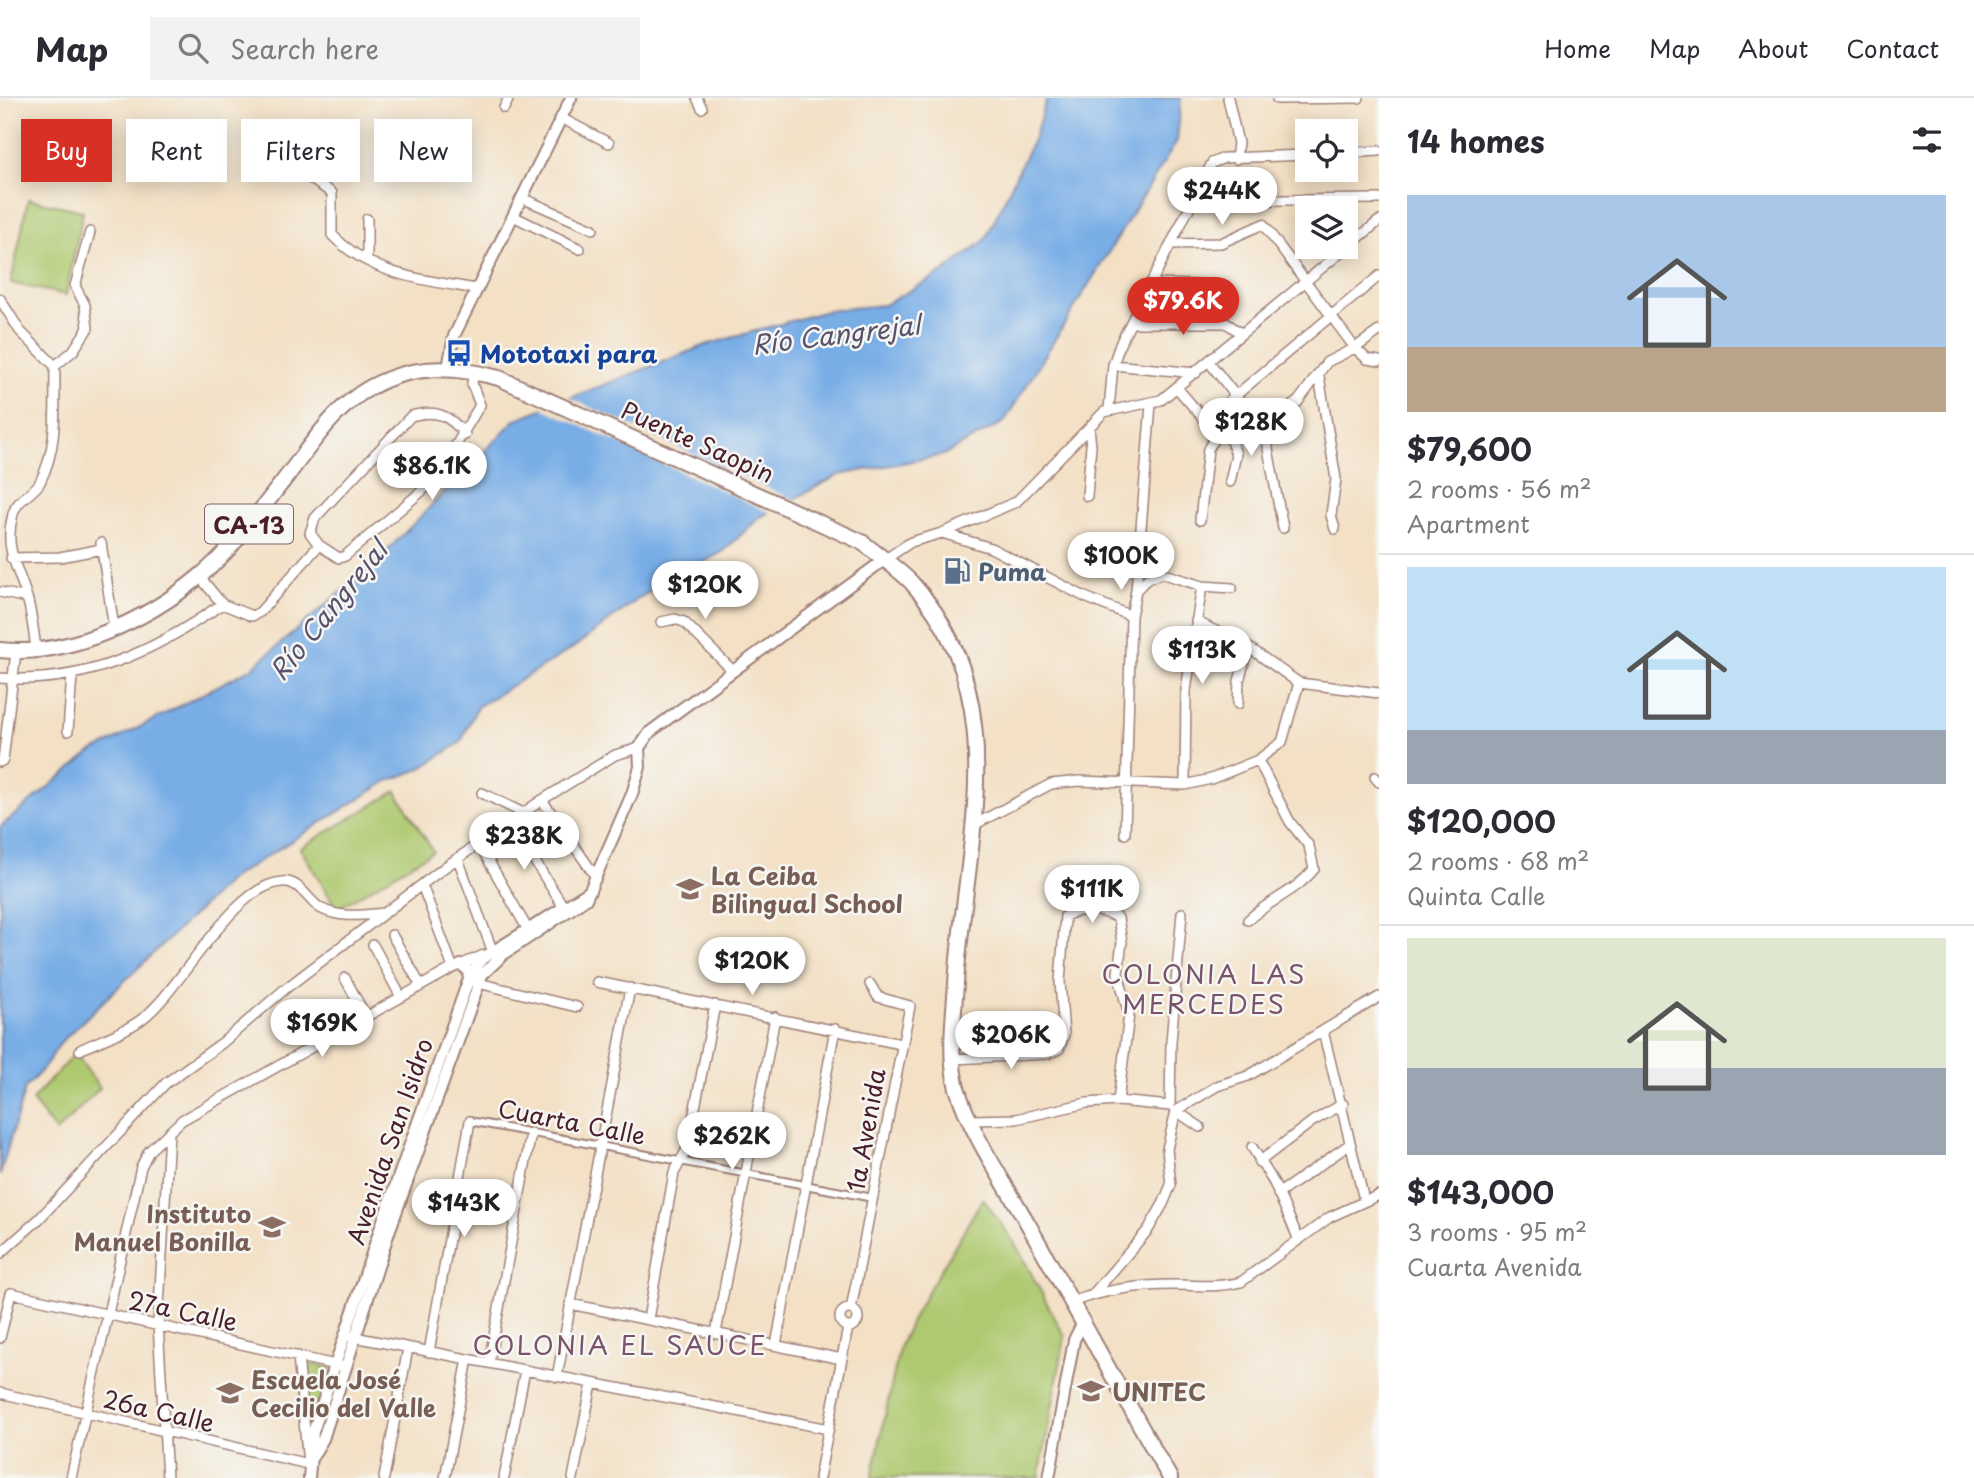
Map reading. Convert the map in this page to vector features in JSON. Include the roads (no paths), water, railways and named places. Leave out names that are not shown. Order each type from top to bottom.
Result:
[{"type":"main road","name":"CA-13","points":[[0,650],[16,652],[80,640],[114,628],[155,607],[200,577],[234,544],[324,429],[349,403],[370,388],[398,375],[424,368],[474,371]]},
{"type":"main road","name":"Puente Saopin","points":[[474,371],[546,397],[831,526],[862,542],[884,560]]},
{"type":"main road","name":"CA-13","points":[[884,560],[909,581],[950,637],[972,699],[977,738],[972,826],[958,946],[954,1059],[957,1087],[971,1120],[1170,1478]]},
{"type":"street","points":[[504,108],[509,98]]},
{"type":"street","points":[[448,368],[454,336],[570,98]]},
{"type":"street","points":[[696,98],[702,108]]},
{"type":"street","points":[[1228,98],[1238,143],[1236,159]]},
{"type":"street","points":[[1277,99],[1359,98]]},
{"type":"street","points":[[561,118],[609,143]]},
{"type":"street","points":[[1358,152],[1379,151]]},
{"type":"street","points":[[1109,409],[1113,365],[1131,323],[1212,163],[1224,158],[1295,156]]},
{"type":"street","points":[[316,182],[332,193],[330,232],[367,261],[403,278],[477,289]]},
{"type":"street","points":[[522,198],[593,229]]},
{"type":"street","points":[[1358,199],[1379,199]]},
{"type":"street","points":[[1193,201],[1295,200]]},
{"type":"street","points":[[513,216],[580,250]]},
{"type":"street","points":[[367,219],[367,261]]},
{"type":"street","points":[[1358,236],[1379,221]]},
{"type":"street","points":[[1171,244],[1221,243],[1239,237],[1259,223],[1278,242],[1355,348],[1367,359],[1379,361]]},
{"type":"street","points":[[55,366],[72,351],[88,328],[85,305],[75,286],[90,232]]},
{"type":"street","points":[[0,1254],[39,1219],[166,1083],[422,885],[542,800],[615,755],[639,748],[650,732],[911,542],[942,533],[1016,502],[1109,409],[1161,400],[1306,281],[1329,259]]},
{"type":"street","points":[[1205,421],[1379,276]]},
{"type":"street","points":[[1151,284],[1204,285]]},
{"type":"street","points":[[0,299],[20,331],[55,366],[54,438],[47,468],[37,487],[17,502],[12,514],[11,558],[27,598],[36,649]]},
{"type":"street","points":[[1131,323],[1226,323],[1241,333]]},
{"type":"street","points":[[1177,388],[1217,435],[1224,438],[1254,419],[1269,419],[1297,403],[1319,376],[1326,362],[1355,348],[1379,331]]},
{"type":"street","points":[[1209,362],[1254,419]]},
{"type":"street","points":[[1113,365],[1196,373]]},
{"type":"street","points":[[465,435],[452,419],[429,411],[411,416],[315,519],[310,533],[319,545],[339,558],[345,556],[435,480],[465,435],[480,405],[472,384],[474,371]]},
{"type":"street","points":[[1319,376],[1336,479],[1331,515],[1335,529]]},
{"type":"street","points":[[1125,834],[1131,616],[1136,590],[1150,404]]},
{"type":"street","points":[[1269,419],[1268,449],[1283,528]]},
{"type":"street","points":[[1087,496],[1091,446],[1089,427]]},
{"type":"street","points":[[1200,520],[1208,449],[1217,435]]},
{"type":"street","points":[[1229,436],[1236,454],[1230,482]]},
{"type":"street","points":[[942,533],[991,548],[1085,597],[1131,616]]},
{"type":"street","points":[[200,577],[222,604],[243,615],[251,616],[260,612],[319,545]]},
{"type":"street","points":[[11,558],[60,557],[102,546],[114,628]]},
{"type":"street","points":[[1136,590],[1147,579],[1161,573],[1202,586],[1233,588]]},
{"type":"street","points":[[1185,785],[1186,690],[1202,586]]},
{"type":"street","points":[[0,592],[27,598]]},
{"type":"street","points":[[0,678],[72,675],[144,652],[222,604]]},
{"type":"street","points":[[661,622],[676,619],[684,622],[732,670]]},
{"type":"street","points":[[1196,621],[1248,648],[1299,683],[1379,693]]},
{"type":"street","points":[[1238,704],[1239,681],[1248,648]]},
{"type":"street","points":[[2,761],[16,652]]},
{"type":"street","points":[[68,731],[72,675]]},
{"type":"street","points":[[972,826],[1051,784],[1079,781],[1185,785],[1211,779],[1258,760],[1282,742],[1299,683]]},
{"type":"street","name":"Avenida San Isidro","points":[[494,956],[527,930],[576,908],[592,890],[637,779],[639,748]]},
{"type":"street","points":[[1248,920],[1264,904],[1302,884],[1314,869],[1309,846],[1290,822],[1258,760]]},
{"type":"street","points":[[482,793],[523,813]]},
{"type":"street","points":[[542,800],[596,877]]},
{"type":"street","points":[[510,822],[563,906]]},
{"type":"street","points":[[479,844],[527,930]]},
{"type":"street","points":[[71,1478],[141,1167],[149,1151],[183,1120],[457,966],[494,956],[457,859]]},
{"type":"street","points":[[80,1050],[142,1019],[238,907],[260,888],[281,882],[293,883],[318,907],[334,913],[386,913]]},
{"type":"street","points":[[422,885],[457,966],[468,970],[474,982],[577,1007]]},
{"type":"street","name":"Avenida San Isidro","points":[[308,1464],[313,1432],[351,1336],[380,1229],[481,961],[494,956],[549,920],[563,906],[592,890]]},
{"type":"street","points":[[954,1059],[1047,1054],[1059,1049],[1064,1035],[1060,982],[1065,916],[1074,911],[1105,910],[1118,918],[1122,942],[1118,973],[1129,1015],[1118,1101]]},
{"type":"street","points":[[971,1120],[1016,1119],[1087,1103],[1118,1101],[1167,1108],[1171,1104],[1171,1042],[1182,913]]},
{"type":"street","points":[[393,935],[421,986]]},
{"type":"street","points":[[373,945],[401,997]]},
{"type":"street","points":[[345,978],[366,1017]]},
{"type":"street","points":[[597,982],[901,1044]]},
{"type":"street","name":"1a Avenida","points":[[819,1478],[848,1326],[843,1324],[840,1316],[843,1311],[851,1309],[910,1006],[878,997],[870,984]]},
{"type":"street","points":[[557,1377],[630,988]]},
{"type":"street","points":[[1094,1293],[1148,1230],[1163,1204],[1171,1185],[1167,1149],[1175,1111],[1217,1086],[1248,1076],[1379,997]]},
{"type":"street","points":[[648,1319],[674,1173],[687,1149],[715,1005]]},
{"type":"street","points":[[716,1333],[775,1017]]},
{"type":"street","points":[[776,1345],[835,1029]]},
{"type":"street","points":[[1324,1031],[1364,1200]]},
{"type":"street","points":[[1259,1162],[1313,1121],[1343,1104]]},
{"type":"street","points":[[1175,1111],[1200,1127]]},
{"type":"street","points":[[429,1352],[470,1121]]},
{"type":"street","name":"Cuarta Calle","points":[[470,1121],[873,1198]]},
{"type":"street","points":[[166,1478],[158,1324],[169,1133]]},
{"type":"street","points":[[489,1363],[531,1133]]},
{"type":"street","points":[[1278,1194],[1350,1144]]},
{"type":"street","points":[[1252,1147],[1299,1240]]},
{"type":"street","points":[[1072,1302],[1094,1293],[1174,1285],[1226,1286],[1254,1274],[1330,1217],[1379,1195]]},
{"type":"street","name":"27a Calle","points":[[0,1338],[11,1293],[341,1366]]},
{"type":"street","points":[[570,1304],[842,1359]]},
{"type":"street","points":[[1049,1478],[1074,1340],[1083,1322]]},
{"type":"street","points":[[351,1336],[829,1429]]},
{"type":"street","points":[[384,1478],[408,1348]]},
{"type":"street","name":"Avenida San Isidro","points":[[298,1356],[309,1478]]},
{"type":"street","points":[[445,1478],[468,1359]]},
{"type":"street","points":[[504,1478],[525,1370]]},
{"type":"street","points":[[573,1478],[592,1384]]},
{"type":"street","name":"26a Calle","points":[[0,1393],[308,1464]]},
{"type":"water","name":"Río Cangrejal","points":[[1047,98],[1181,98],[1177,141],[1004,422],[943,455],[839,475],[760,517],[724,551],[642,596],[573,648],[477,707],[461,742],[420,769],[388,781],[232,878],[61,1042],[44,1068],[25,1088],[0,1175],[0,827],[90,753],[252,668],[379,559],[516,419],[706,345],[830,310],[884,305],[942,273],[985,240],[1034,138]]},
{"type":"place","name":"Mototaxi para","points":[[459,353]]},
{"type":"place","name":"Puma","points":[[957,571]]},
{"type":"place","name":"La Ceiba Bilingual School","points":[[690,889]]},
{"type":"place","name":"Instituto Manuel Bonilla","points":[[272,1227]]},
{"type":"place","name":"UNITEC","points":[[1091,1391]]},
{"type":"place","name":"Escuela José Cecilio del Valle","points":[[230,1393]]},
{"type":"district","name":"COLONIA LAS MERCEDES","points":[[1204,988]]},
{"type":"district","name":"COLONIA EL SAUCE","points":[[620,1344]]}]
